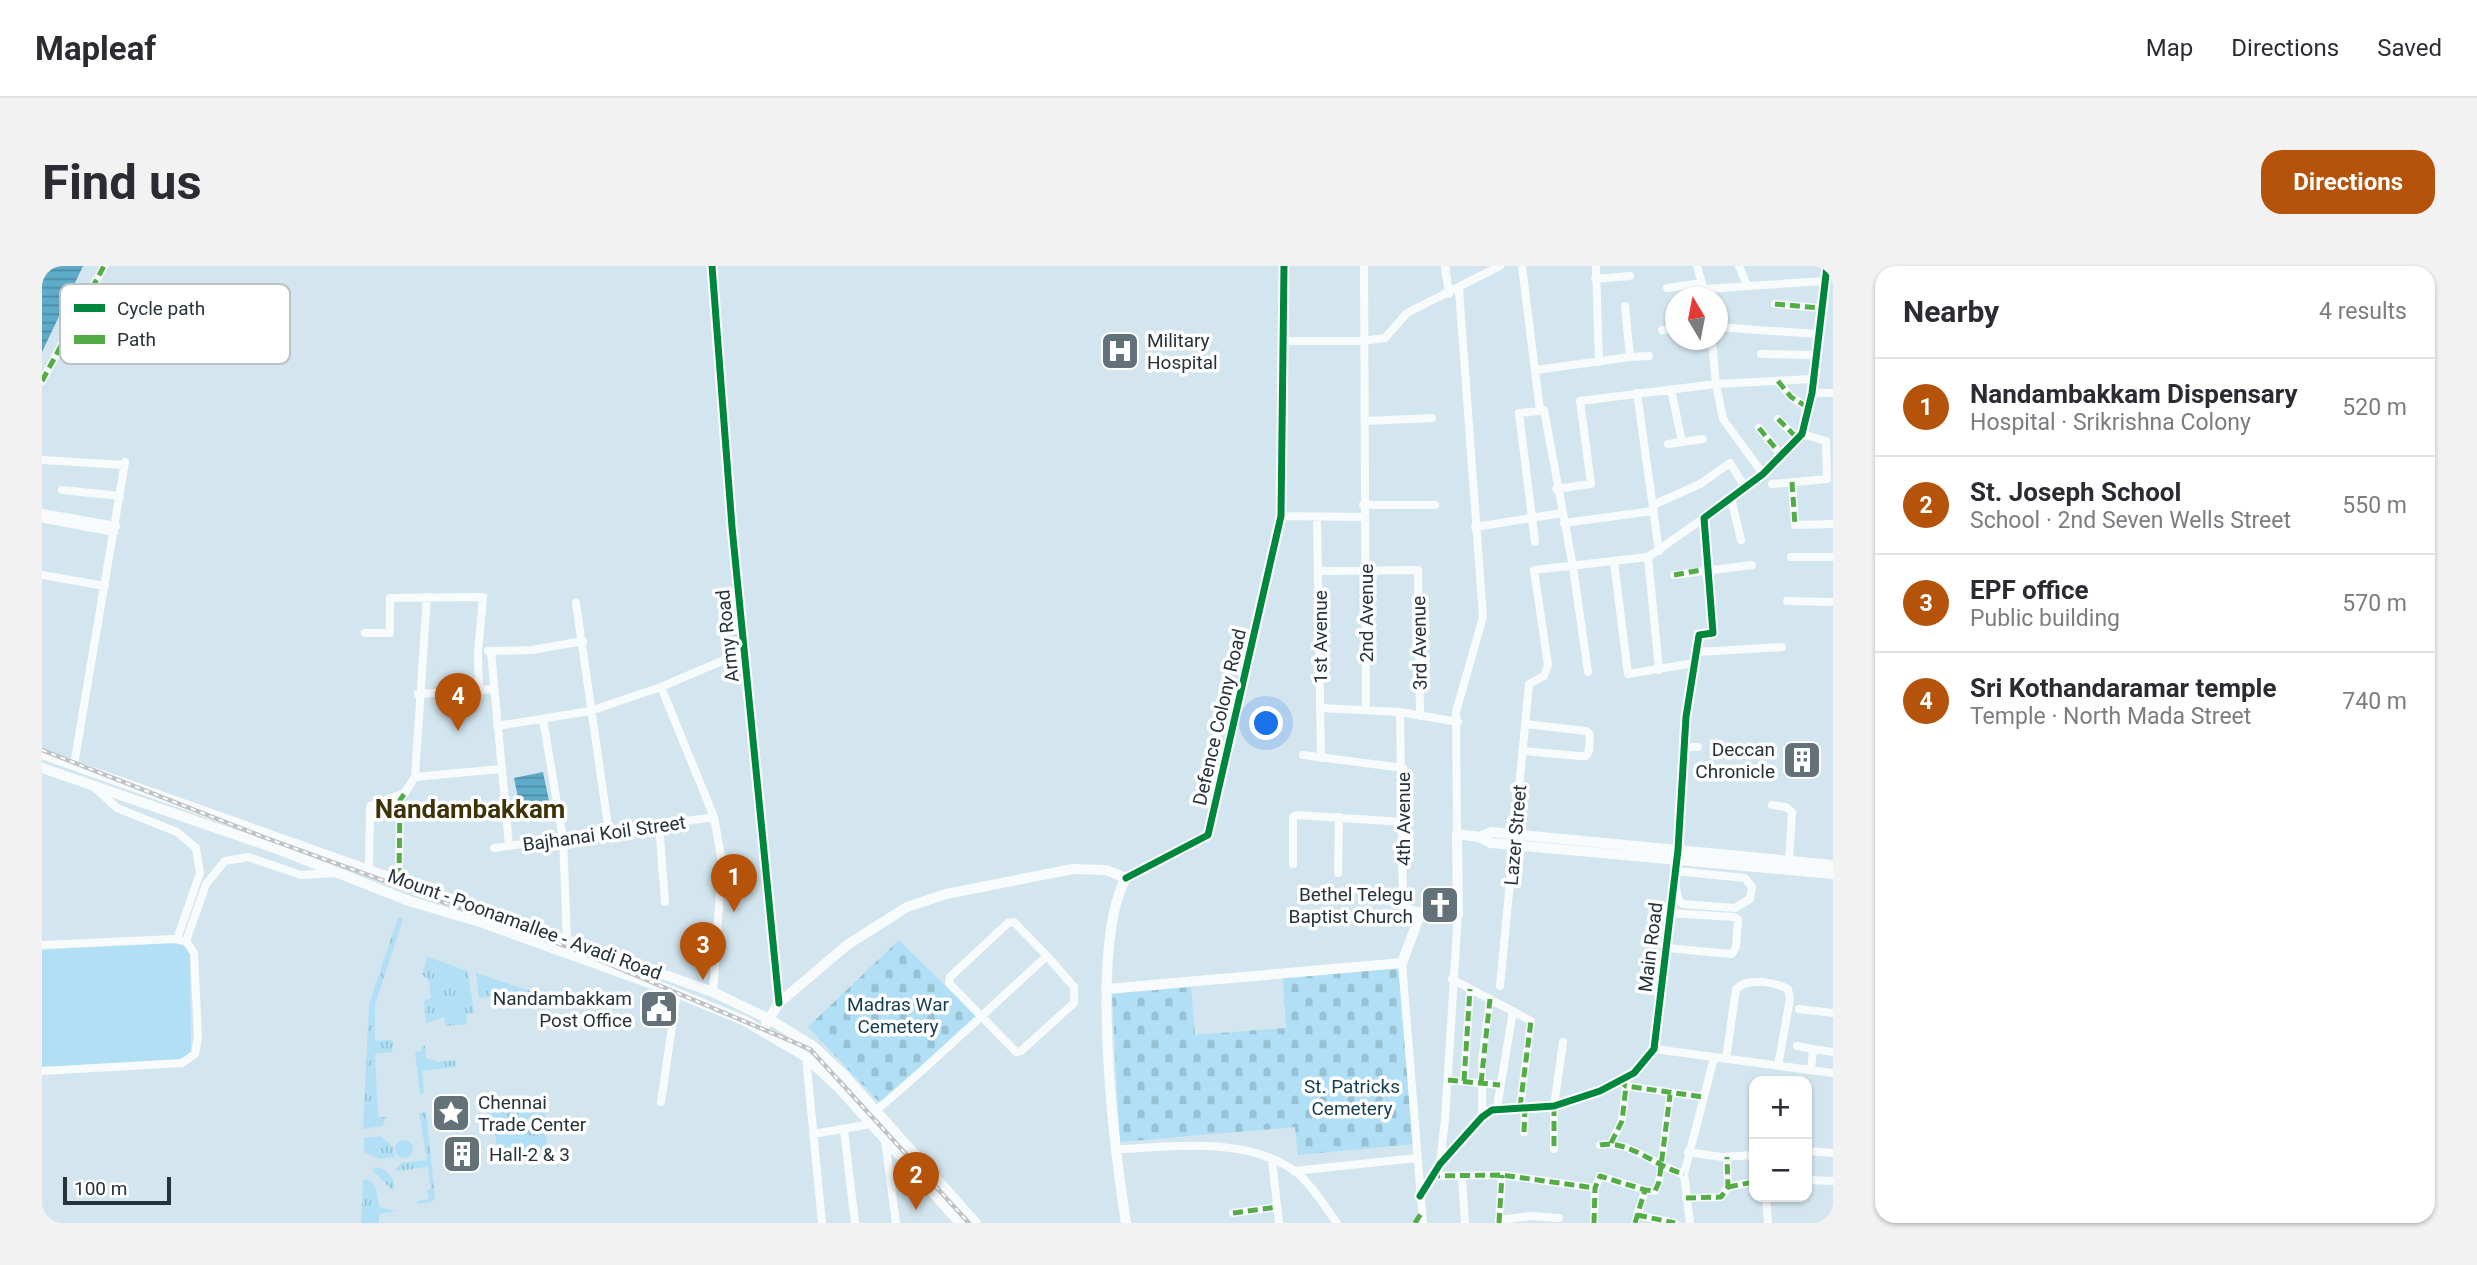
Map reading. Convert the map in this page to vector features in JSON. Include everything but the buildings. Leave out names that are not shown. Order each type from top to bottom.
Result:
[{"type":"main road","name":"Mount - Poonamallee - Avadi Road","points":[[42,754],[369,867],[659,972],[713,992],[769,1018],[813,1046],[876,1111],[976,1223]]},
{"type":"main road","name":"Mount - Poonamallee - Avadi Road","points":[[42,768],[285,851],[409,901],[480,922],[677,993],[763,1030],[806,1057],[869,1121],[960,1223]]},
{"type":"main road","points":[[1106,989],[1402,962],[1421,912],[1458,914],[1457,834],[1479,837],[1491,832],[1514,840],[1677,855],[1833,874]]},
{"type":"main road","points":[[285,851],[289,841]]},
{"type":"main road","points":[[1677,855],[1833,865]]},
{"type":"main road","points":[[763,1030],[779,1003],[867,930],[926,900],[1073,869],[1105,870],[1126,878],[1116,905],[1106,989],[1115,1150],[1126,1223]]},
{"type":"main road","points":[[654,985],[659,972]]},
{"type":"street","points":[[94,284],[104,266]]},
{"type":"street","name":"Army Road","points":[[712,266],[732,527],[779,1003]]},
{"type":"street","name":"Defence Colony Road","points":[[1126,878],[1208,835],[1282,516],[1284,266]]},
{"type":"street","name":"2nd Avenue","points":[[1364,266],[1366,709]]},
{"type":"street","points":[[1445,266],[1449,294]]},
{"type":"street","points":[[1284,341],[1363,341],[1385,338],[1407,313],[1500,266]]},
{"type":"street","points":[[1522,266],[1540,411]]},
{"type":"street","points":[[1596,266],[1599,362]]},
{"type":"street","points":[[1697,266],[1704,287]]},
{"type":"street","points":[[1739,266],[1747,285]]},
{"type":"street","points":[[1573,567],[1648,557],[1659,551],[1763,474],[1799,436],[1812,393],[1814,355],[1827,266]]},
{"type":"street","points":[[1595,279],[1630,276]]},
{"type":"street","points":[[1728,287],[1824,281]]},
{"type":"street","points":[[1457,834],[1456,712],[1483,617],[1459,289]]},
{"type":"street","points":[[1775,304],[1820,308]]},
{"type":"street","points":[[1625,306],[1630,357]]},
{"type":"street","points":[[1728,328],[1817,334]]},
{"type":"street","points":[[42,381],[60,348]]},
{"type":"street","points":[[1713,350],[1723,419],[1763,474]]},
{"type":"street","points":[[1761,354],[1814,355]]},
{"type":"street","points":[[1536,370],[1649,356]]},
{"type":"street","points":[[1556,489],[1591,484],[1580,401],[1716,384],[1812,379]]},
{"type":"street","points":[[1778,381],[1791,397],[1807,407]]},
{"type":"street","points":[[1671,389],[1682,442]]},
{"type":"street","points":[[1637,393],[1659,551]]},
{"type":"street","points":[[1812,393],[1833,393]]},
{"type":"street","points":[[1535,542],[1519,413],[1544,410],[1556,489],[1573,567],[1588,672]]},
{"type":"street","points":[[1364,421],[1432,418]]},
{"type":"street","points":[[1772,484],[1827,479],[1826,441],[1799,436],[1778,419]]},
{"type":"street","points":[[1759,428],[1781,455]]},
{"type":"street","points":[[1668,444],[1703,439]]},
{"type":"street","points":[[42,460],[125,463],[74,765]]},
{"type":"street","points":[[1564,523],[1653,508],[1700,484],[1730,463],[1745,487]]},
{"type":"street","points":[[1792,482],[1795,525],[1833,524]]},
{"type":"street","points":[[62,490],[120,496]]},
{"type":"street","points":[[1731,498],[1741,540]]},
{"type":"street","points":[[1363,505],[1435,505]]},
{"type":"street","points":[[42,513],[115,529]]},
{"type":"street","points":[[1475,527],[1562,513]]},
{"type":"street","points":[[1282,516],[1364,517]]},
{"type":"street","name":"1st Avenue","points":[[1317,517],[1320,571],[1321,758]]},
{"type":"street","points":[[42,518],[115,529]]},
{"type":"street","points":[[1703,518],[1707,569]]},
{"type":"street","points":[[1648,557],[1659,670]]},
{"type":"street","points":[[1791,557],[1833,557]]},
{"type":"street","points":[[1614,562],[1628,674],[1694,663]]},
{"type":"street","points":[[1674,575],[1752,565]]},
{"type":"street","name":"Lazer Street","points":[[1500,986],[1529,684],[1544,676],[1548,665],[1534,570],[1573,567]]},
{"type":"street","name":"Main Road","points":[[1654,1049],[1674,885],[1684,747],[1694,663],[1699,635],[1713,633],[1707,569]]},
{"type":"street","name":"3rd Avenue","points":[[1366,571],[1418,570],[1420,716]]},
{"type":"street","points":[[1320,571],[1366,571]]},
{"type":"street","points":[[42,575],[105,586]]},
{"type":"street","points":[[399,878],[400,800],[415,776],[418,694],[426,647],[427,597]]},
{"type":"street","points":[[365,633],[390,633],[390,598],[483,597],[478,690]]},
{"type":"street","points":[[1787,601],[1833,603]]},
{"type":"street","points":[[576,603],[609,833]]},
{"type":"street","points":[[478,652],[532,650],[583,641]]},
{"type":"street","points":[[1698,652],[1782,647]]},
{"type":"street","points":[[491,651],[499,769],[509,846]]},
{"type":"street","points":[[497,726],[590,711],[661,687],[745,651]]},
{"type":"street","points":[[661,687],[714,817],[722,862],[713,992]]},
{"type":"street","points":[[418,694],[493,689]]},
{"type":"street","points":[[1320,708],[1400,712],[1458,722]]},
{"type":"street","name":"4th Avenue","points":[[1400,712],[1404,822],[1403,907],[1421,912]]},
{"type":"street","points":[[542,719],[563,839],[567,940]]},
{"type":"street","points":[[1523,751],[1586,756],[1589,751],[1590,734],[1586,731],[1525,724]]},
{"type":"street","points":[[1684,747],[1698,747]]},
{"type":"street","points":[[1303,754],[1403,768]]},
{"type":"street","points":[[415,776],[499,769]]},
{"type":"street","points":[[92,785],[117,808],[177,832],[196,848],[200,873],[177,939]]},
{"type":"street","points":[[369,867],[370,806],[405,793]]},
{"type":"street","points":[[1772,805],[1786,807],[1793,812],[1789,861]]},
{"type":"street","points":[[1293,864],[1293,817],[1296,815],[1404,822]]},
{"type":"street","name":"Bajhanai Koil Street","points":[[494,848],[714,817]]},
{"type":"street","points":[[1338,873],[1339,817]]},
{"type":"street","points":[[659,825],[665,902]]},
{"type":"street","points":[[186,941],[206,884],[213,872],[225,861],[248,857],[304,875],[341,872]]},
{"type":"street","points":[[1674,885],[1683,904],[1735,908],[1750,899],[1752,887],[1745,878],[1675,871]]},
{"type":"street","points":[[1666,947],[1732,954],[1736,947],[1738,919],[1670,913]]},
{"type":"street","points":[[1440,1164],[1458,914]]},
{"type":"street","points":[[1014,922],[1074,987],[1075,995],[1074,1003],[1021,1051],[1016,1052],[949,984],[950,977],[1008,923],[1014,922]]},
{"type":"street","points":[[42,946],[177,939],[186,941],[194,953],[197,1024],[197,1049],[191,1058],[171,1064],[42,1070]]},
{"type":"street","points":[[813,1134],[844,1130],[869,1121],[876,1111],[1047,956]]},
{"type":"street","points":[[1402,962],[1423,1223]]},
{"type":"street","points":[[1452,979],[1531,1021],[1523,1107],[1524,1132]]},
{"type":"street","points":[[1726,1059],[1736,989],[1748,982],[1779,985],[1788,989],[1790,999],[1778,1066]]},
{"type":"street","points":[[1464,1081],[1470,989]]},
{"type":"street","points":[[661,1102],[677,993]]},
{"type":"street","points":[[1075,995],[1087,995]]},
{"type":"street","points":[[1482,1117],[1481,1083],[1490,999]]},
{"type":"street","points":[[1799,1009],[1833,1013]]},
{"type":"street","points":[[1497,1108],[1513,1011]]},
{"type":"street","points":[[1554,1149],[1553,1106],[1563,1042]]},
{"type":"street","points":[[1797,1046],[1833,1052]]},
{"type":"street","points":[[1420,1196],[1440,1164],[1482,1117],[1497,1108],[1553,1106],[1623,1083],[1654,1049],[1833,1073]]},
{"type":"street","points":[[1811,1070],[1813,1049]]},
{"type":"street","points":[[806,1057],[822,1223]]},
{"type":"street","points":[[1690,1223],[1684,1174],[1714,1058]]},
{"type":"street","points":[[1448,1080],[1500,1085]]},
{"type":"street","points":[[1623,1083],[1670,1095],[1703,1097]]},
{"type":"street","points":[[1611,1143],[1622,1121],[1623,1083]]},
{"type":"street","points":[[1594,1223],[1595,1188],[1597,1178],[1603,1174],[1645,1190],[1656,1190],[1670,1095]]},
{"type":"street","points":[[844,1130],[855,1223]]},
{"type":"street","points":[[885,1140],[897,1223]]},
{"type":"street","points":[[1600,1145],[1611,1143],[1661,1167],[1684,1174]]},
{"type":"street","points":[[1115,1150],[1207,1145],[1272,1160],[1294,1171],[1337,1223]]},
{"type":"street","points":[[1812,1151],[1833,1153]]},
{"type":"street","points":[[1688,1152],[1727,1157],[1749,1155]]},
{"type":"street","points":[[1686,1198],[1721,1197],[1728,1187],[1727,1157]]},
{"type":"street","points":[[1294,1171],[1418,1158]]},
{"type":"street","points":[[1272,1160],[1279,1223]]},
{"type":"street","points":[[1430,1177],[1502,1175],[1595,1188]]},
{"type":"street","points":[[1502,1175],[1499,1222],[1531,1216],[1559,1217]]},
{"type":"street","points":[[1462,1176],[1465,1223]]},
{"type":"street","points":[[1812,1180],[1833,1181]]},
{"type":"street","points":[[1728,1187],[1749,1183]]},
{"type":"street","points":[[1645,1190],[1636,1219],[1675,1223]]},
{"type":"street","points":[[1766,1202],[1768,1223]]},
{"type":"street","points":[[1233,1213],[1277,1207]]},
{"type":"street","points":[[1415,1223],[1422,1212]]},
{"type":"green space","points":[[398,917],[403,919],[375,1005],[375,1041],[393,1042],[392,1052],[375,1054],[378,1117],[387,1117],[382,1126],[363,1129],[369,1004]]},
{"type":"green space","name":"Madras War Cemetery","points":[[899,940],[976,1016],[881,1104],[808,1027]]},
{"type":"green space","points":[[172,943],[182,945],[190,952],[191,1052],[178,1060],[42,1067],[42,950]]},
{"type":"green space","points":[[428,957],[468,971],[474,1013],[466,1014],[467,1024],[446,1026],[444,1017],[426,1023],[424,1001],[431,998],[429,981],[422,974]]},
{"type":"green space","name":"St. Patricks Cemetery","points":[[1400,968],[1415,1144],[1298,1155],[1295,1127],[1120,1142],[1112,994],[1191,987],[1195,1035],[1286,1028],[1283,978]]},
{"type":"green space","points":[[476,973],[533,992],[479,998]]},
{"type":"green space","points":[[421,1046],[425,1046],[426,1058],[439,1062],[455,1060],[456,1067],[422,1071],[424,1093],[420,1094],[415,1052],[421,1051]]},
{"type":"green space","points":[[545,1107],[547,1151],[497,1155],[495,1128],[486,1128],[485,1114]]},
{"type":"green space","points":[[426,1112],[435,1197],[431,1202],[417,1204],[417,1201],[429,1199],[427,1190],[431,1189],[428,1167],[397,1171],[396,1168],[402,1163],[427,1160],[419,1113]]},
{"type":"green space","points":[[381,1136],[393,1147],[395,1157],[379,1159],[364,1152],[364,1138]]},
{"type":"green space","points":[[404,1140],[410,1143],[413,1149],[410,1155],[404,1158],[398,1155],[395,1149],[398,1143]]},
{"type":"green space","points":[[376,1167],[390,1175],[394,1182],[393,1191],[372,1170]]},
{"type":"green space","points":[[367,1179],[375,1185],[379,1207],[396,1211],[379,1214],[379,1223],[361,1223],[363,1180]]},
{"type":"shaded area","points":[[42,266],[83,266],[74,284],[60,284],[60,314],[42,352]]},
{"type":"shaded area","points":[[543,772],[549,801],[520,807],[514,778]]},
{"type":"railway","points":[[42,750],[266,838],[573,949],[810,1049],[969,1223]]},
{"type":"marked path","points":[[94,284],[104,266]]},
{"type":"marked path","points":[[1775,304],[1820,308]]},
{"type":"marked path","points":[[42,381],[60,348]]},
{"type":"marked path","points":[[1778,381],[1791,397],[1807,407]]},
{"type":"marked path","points":[[1778,419],[1797,438]]},
{"type":"marked path","points":[[1759,428],[1781,455]]},
{"type":"marked path","points":[[1792,482],[1795,525]]},
{"type":"marked path","points":[[1674,575],[1707,569]]},
{"type":"marked path","points":[[399,878],[400,800],[405,793]]},
{"type":"marked path","points":[[1464,1081],[1470,989]]},
{"type":"marked path","points":[[1481,1083],[1490,999]]},
{"type":"marked path","points":[[1520,1107],[1531,1021]]},
{"type":"marked path","points":[[1448,1080],[1500,1085]]},
{"type":"marked path","points":[[1619,1080],[1626,1086],[1703,1097]]},
{"type":"marked path","points":[[1611,1143],[1622,1121],[1626,1086]]},
{"type":"marked path","points":[[1635,1223],[1645,1190],[1655,1191],[1659,1182],[1670,1095]]},
{"type":"marked path","points":[[1554,1106],[1554,1149]]},
{"type":"marked path","points":[[1524,1132],[1525,1107]]},
{"type":"marked path","points":[[1600,1145],[1621,1146],[1684,1174]]},
{"type":"marked path","points":[[1686,1198],[1721,1197],[1728,1187],[1727,1157]]},
{"type":"marked path","points":[[1430,1176],[1502,1175],[1595,1188]]},
{"type":"marked path","points":[[1499,1223],[1502,1175]]},
{"type":"marked path","points":[[1594,1223],[1595,1188],[1600,1176],[1645,1190]]},
{"type":"marked path","points":[[1728,1187],[1749,1183]]},
{"type":"marked path","points":[[1233,1213],[1277,1207]]},
{"type":"marked path","points":[[1415,1223],[1422,1212]]},
{"type":"marked path","points":[[1637,1215],[1675,1223]]},
{"type":"cycle path","points":[[712,266],[732,527],[779,1003]]},
{"type":"cycle path","points":[[1126,878],[1208,835],[1281,516],[1284,266]]},
{"type":"cycle path","points":[[1420,1196],[1440,1164],[1482,1117],[1492,1110],[1554,1106],[1600,1091],[1634,1073],[1654,1049],[1678,850],[1686,717],[1699,635],[1713,633],[1704,518],[1763,474],[1802,434],[1812,393],[1827,266]]},
{"type":"place","name":"Military Hospital","points":[[1120,351]]},
{"type":"place","name":"Sri Kothandaramar temple","points":[[458,731]]},
{"type":"place","name":"Deccan Chronicle","points":[[1802,760]]},
{"type":"place","name":"Bethel Telegu Baptist Church","points":[[1440,905]]},
{"type":"place","name":"Nandambakkam Dispensary","points":[[734,912]]},
{"type":"place","name":"EPF office","points":[[703,980]]},
{"type":"place","name":"Nandambakkam Post Office","points":[[659,1009]]},
{"type":"place","name":"Chennai Trade Center","points":[[451,1113]]},
{"type":"place","name":"Hall-2 & 3","points":[[462,1154]]},
{"type":"place","name":"St. Joseph School","points":[[916,1210]]},
{"type":"district","name":"Nandambakkam","points":[[470,809]]}]
